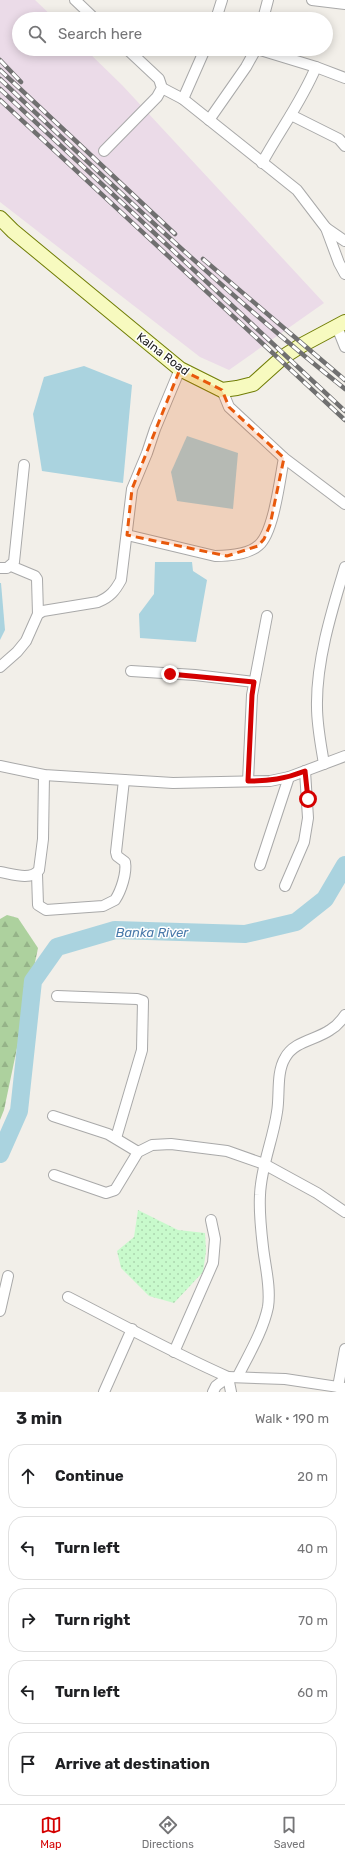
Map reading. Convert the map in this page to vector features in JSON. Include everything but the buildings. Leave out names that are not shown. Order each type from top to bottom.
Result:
[{"type":"street","points":[[75,0],[88,12]]},
{"type":"street","points":[[218,12],[222,0]]},
{"type":"street","points":[[265,12],[268,0]]},
{"type":"street","points":[[312,0],[345,4]]},
{"type":"street","points":[[134,56],[159,79],[162,88],[183,99],[297,190],[326,228],[339,263],[345,274]]},
{"type":"street","points":[[183,99],[202,56]]},
{"type":"street","points":[[209,120],[252,56]]},
{"type":"street","points":[[279,56],[316,67],[345,78]]},
{"type":"street","points":[[262,163],[281,129],[306,90],[316,67]]},
{"type":"street","points":[[104,151],[157,97],[162,88]]},
{"type":"street","points":[[291,115],[339,139],[345,146]]},
{"type":"street","name":"Kalna Road","points":[[0,218],[19,236],[180,369],[222,390]]},
{"type":"street","points":[[326,228],[345,241]]},
{"type":"street","points":[[345,347],[341,325],[302,345],[275,363],[253,384],[222,390],[229,407],[284,458],[345,504]]},
{"type":"street","points":[[38,614],[43,611],[98,602],[106,599],[114,592],[120,580],[132,490],[147,454],[154,429],[180,369]]},
{"type":"street","points":[[127,535],[215,556],[227,556],[241,553],[258,546],[264,539],[270,525],[284,458]]},
{"type":"street","points":[[0,568],[7,568],[14,562],[24,465]]},
{"type":"street","points":[[0,667],[17,652],[26,641],[38,614],[37,579],[35,576],[11,566]]},
{"type":"street","points":[[324,764],[318,729],[317,705],[319,681],[322,656],[345,567]]},
{"type":"street","points":[[248,781],[252,695],[267,616]]},
{"type":"street","points":[[131,671],[195,675],[254,682]]},
{"type":"street","points":[[0,766],[44,775],[173,783],[270,781],[289,777],[345,756]]},
{"type":"street","points":[[285,886],[304,842],[308,818],[305,771]]},
{"type":"street","points":[[44,775],[42,860],[40,870],[37,874],[38,905],[46,910],[103,906],[115,900],[121,887],[125,868],[125,862],[117,856],[116,852],[124,780]]},
{"type":"street","points":[[260,865],[289,777]]},
{"type":"street","points":[[0,872],[25,876],[37,874]]},
{"type":"street","points":[[57,996],[137,999],[143,1001],[142,1050],[116,1138]]},
{"type":"street","points":[[238,1376],[255,1343],[268,1306],[268,1291],[262,1246],[260,1195],[264,1164],[277,1112],[282,1066],[285,1058],[294,1049],[338,1025],[345,1015]]},
{"type":"street","points":[[53,1116],[116,1138],[138,1152]]},
{"type":"street","points":[[54,1175],[106,1193],[111,1193],[115,1190],[138,1152],[152,1145],[170,1144],[212,1149],[226,1151],[264,1164],[317,1193],[345,1212]]},
{"type":"street","points":[[174,1352],[213,1263],[215,1239],[211,1220]]},
{"type":"street","points":[[0,1311],[8,1276]]},
{"type":"street","points":[[68,1297],[174,1352],[228,1377],[238,1376],[285,1379],[342,1388],[345,1349]]},
{"type":"street","points":[[104,1392],[132,1329]]},
{"type":"street","points":[[213,1392],[216,1386],[228,1377]]},
{"type":"street","points":[[228,1377],[231,1392]]},
{"type":"highlighted area","points":[[180,369],[222,390],[229,407],[284,458],[270,525],[264,539],[258,546],[227,556],[127,535],[132,489]]},
{"type":"shaded area","points":[[0,0],[35,0],[48,12],[12,12],[12,56],[92,56],[122,85],[324,303],[229,370],[200,357],[0,202]]},
{"type":"green space","points":[[7,915],[18,918],[38,948],[4,1110],[0,1120],[0,919]]},
{"type":"green space","points":[[138,1210],[178,1230],[205,1233],[206,1251],[203,1272],[174,1303],[149,1296],[121,1268],[117,1251],[134,1237]]},
{"type":"water","points":[[84,366],[132,385],[123,483],[42,471],[33,414],[44,377]]},
{"type":"water","points":[[187,436],[238,453],[233,509],[177,501],[171,472]]},
{"type":"water","points":[[155,562],[192,562],[193,571],[207,580],[196,642],[140,638],[139,614],[154,594]]},
{"type":"water","points":[[0,583],[5,630],[0,640]]},
{"type":"waterway","name":"Banka River","points":[[0,1154],[19,1111],[33,981],[57,947],[115,930],[245,934],[296,922],[325,899],[345,865]]},
{"type":"railway","points":[[0,60],[21,82]]},
{"type":"railway","points":[[0,70],[175,234]]},
{"type":"railway","points":[[0,79],[213,277],[345,389]]},
{"type":"railway","points":[[0,89],[345,411]]},
{"type":"railway","points":[[0,100],[345,420]]},
{"type":"railway","points":[[203,259],[345,380]]},
{"type":"route","points":[[170,674],[195,675],[254,682],[252,695],[248,781],[270,781],[289,777],[305,771],[308,799]]}]
